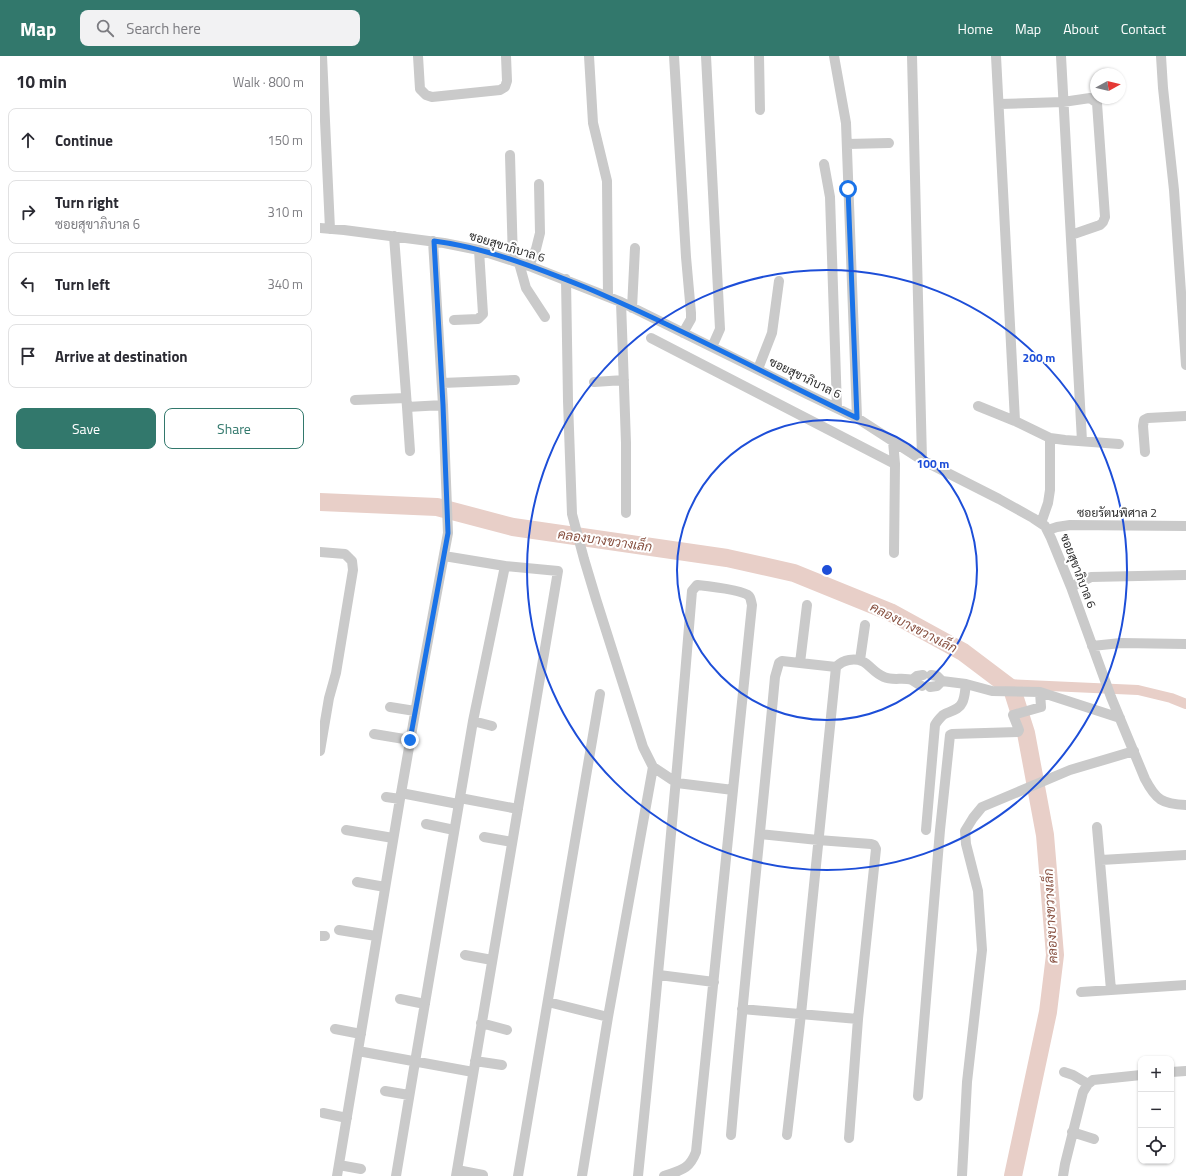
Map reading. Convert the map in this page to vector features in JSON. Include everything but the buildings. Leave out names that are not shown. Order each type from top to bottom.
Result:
[{"type":"street","points":[[322,56],[321,78],[325,228]]},
{"type":"street","points":[[418,56],[420,89],[426,95],[432,97],[500,90],[505,87],[507,81],[506,56]]},
{"type":"street","points":[[589,56],[593,123],[607,181],[608,297]]},
{"type":"street","points":[[674,56],[686,257],[691,313],[691,319],[683,333]]},
{"type":"street","points":[[706,56],[720,329],[712,347]]},
{"type":"street","points":[[759,56],[760,110]]},
{"type":"street","points":[[834,56],[846,123],[857,418]]},
{"type":"street","points":[[912,56],[922,460]]},
{"type":"street","points":[[996,56],[1015,421]]},
{"type":"street","points":[[1061,56],[1082,441]]},
{"type":"street","points":[[1161,56],[1174,190],[1186,365]]},
{"type":"street","points":[[999,104],[1063,102],[1090,98],[1097,103],[1105,217],[1100,225],[1071,235]]},
{"type":"street","points":[[847,144],[889,143]]},
{"type":"street","points":[[510,155],[520,263],[526,288],[545,317]]},
{"type":"street","points":[[824,164],[830,197],[836,408]]},
{"type":"street","points":[[520,263],[536,249],[540,233],[539,184]]},
{"type":"street","name":"ซอยสุขาภิบาล 6","points":[[325,228],[434,241],[480,250],[566,279],[621,302],[857,418],[922,460],[999,499],[1044,526],[1071,587],[1118,714],[1152,791],[1164,802],[1173,805],[1186,805]]},
{"type":"street","points":[[394,236],[410,451]]},
{"type":"street","points":[[337,1176],[400,796],[448,533],[434,241]]},
{"type":"street","points":[[632,308],[635,248]]},
{"type":"street","points":[[454,320],[478,319],[483,314],[480,250]]},
{"type":"street","points":[[566,279],[572,514],[584,559],[643,747],[653,767],[677,783],[733,790]]},
{"type":"street","points":[[758,369],[772,333],[779,281]]},
{"type":"street","points":[[621,302],[626,513]]},
{"type":"street","points":[[650,338],[895,464]]},
{"type":"street","points":[[442,384],[514,380]]},
{"type":"street","points":[[594,382],[624,380]]},
{"type":"street","points":[[355,400],[443,405]]},
{"type":"street","points":[[978,406],[1015,421],[1050,438],[1119,444]]},
{"type":"street","points":[[1145,452],[1144,420],[1148,418],[1186,416]]},
{"type":"street","points":[[1044,526],[1050,490],[1050,438]]},
{"type":"street","points":[[893,441],[895,464],[894,553]]},
{"type":"street","name":"ซอยรัตนพิศาล 2","points":[[1044,526],[1186,526]]},
{"type":"street","points":[[320,552],[345,554],[352,561],[353,570],[336,672],[324,697],[320,751]]},
{"type":"street","points":[[444,556],[505,566],[558,571],[456,1173],[483,1175]]},
{"type":"street","points":[[396,1176],[473,721],[505,566]]},
{"type":"street","points":[[1071,587],[1091,577],[1186,576]]},
{"type":"street","points":[[638,1176],[677,783],[692,592],[697,585],[744,593],[750,597],[752,605],[696,1152],[694,1159],[687,1167],[664,1176]]},
{"type":"street","points":[[800,663],[808,606]]},
{"type":"street","points":[[860,660],[865,625]]},
{"type":"street","points":[[1092,646],[1121,643],[1186,644]]},
{"type":"street","points":[[787,1135],[801,1014],[836,668],[844,661],[856,659],[864,662],[883,677],[912,680],[918,676],[927,675],[937,676],[942,681],[966,684],[992,691],[1040,692],[1118,714]]},
{"type":"street","points":[[731,1135],[775,676],[779,663],[782,661],[836,668]]},
{"type":"street","points":[[912,680],[917,685],[926,686],[937,686],[942,681]]},
{"type":"street","points":[[926,830],[935,725],[944,715],[962,705],[966,684]]},
{"type":"street","points":[[918,1096],[938,853],[950,735],[1018,732],[1019,730],[1013,717],[1015,714],[1041,707],[1040,692]]},
{"type":"street","points":[[518,1176],[600,694]]},
{"type":"street","points":[[390,707],[415,711]]},
{"type":"street","points":[[473,721],[492,726]]},
{"type":"street","points":[[374,734],[410,740]]},
{"type":"street","points":[[962,1176],[967,1082],[982,950],[978,891],[966,844],[965,831],[982,807],[1070,770],[1134,751]]},
{"type":"street","points":[[582,1176],[608,1017],[653,767]]},
{"type":"street","points":[[386,797],[400,796],[459,801],[518,809]]},
{"type":"street","points":[[426,824],[454,830]]},
{"type":"street","points":[[1098,827],[1110,990]]},
{"type":"street","points":[[346,830],[393,838]]},
{"type":"street","points":[[760,834],[871,844],[874,845],[876,849],[858,1019],[849,1138]]},
{"type":"street","points":[[484,837],[512,842]]},
{"type":"street","points":[[1101,860],[1186,855]]},
{"type":"street","points":[[358,882],[385,887]]},
{"type":"street","points":[[339,930],[376,936]]},
{"type":"street","points":[[464,956],[492,960]]},
{"type":"street","points":[[659,976],[714,982]]},
{"type":"street","points":[[1082,992],[1186,985]]},
{"type":"street","points":[[400,999],[425,1004]]},
{"type":"street","points":[[548,1002],[608,1017]]},
{"type":"street","points":[[742,1009],[858,1019]]},
{"type":"street","points":[[481,1023],[507,1030]]},
{"type":"street","points":[[335,1029],[360,1034]]},
{"type":"street","points":[[358,1051],[473,1072]]},
{"type":"street","points":[[475,1060],[502,1066]]},
{"type":"street","points":[[1174,1072],[1186,1071]]},
{"type":"street","points":[[1064,1072],[1073,1074],[1088,1084]]},
{"type":"street","points":[[1063,1176],[1072,1132],[1083,1092],[1088,1084],[1093,1080],[1138,1075]]},
{"type":"street","points":[[385,1091],[409,1095]]},
{"type":"street","points":[[323,1113],[346,1118]]},
{"type":"street","points":[[1072,1132],[1094,1139]]},
{"type":"street","points":[[338,1165],[361,1169]]},
{"type":"waterway","name":"คลองบางขวางเล็ก","points":[[320,502],[437,507],[513,527],[727,558],[794,573],[890,612],[963,652],[1012,689],[1026,733],[1045,835],[1055,955],[1048,1012],[1013,1176]]},
{"type":"waterway","points":[[1005,684],[1138,690],[1171,698],[1186,704]]},
{"type":"route","points":[[410,740],[448,533],[434,241],[480,250],[566,279],[621,302],[857,418],[848,189]]}]
